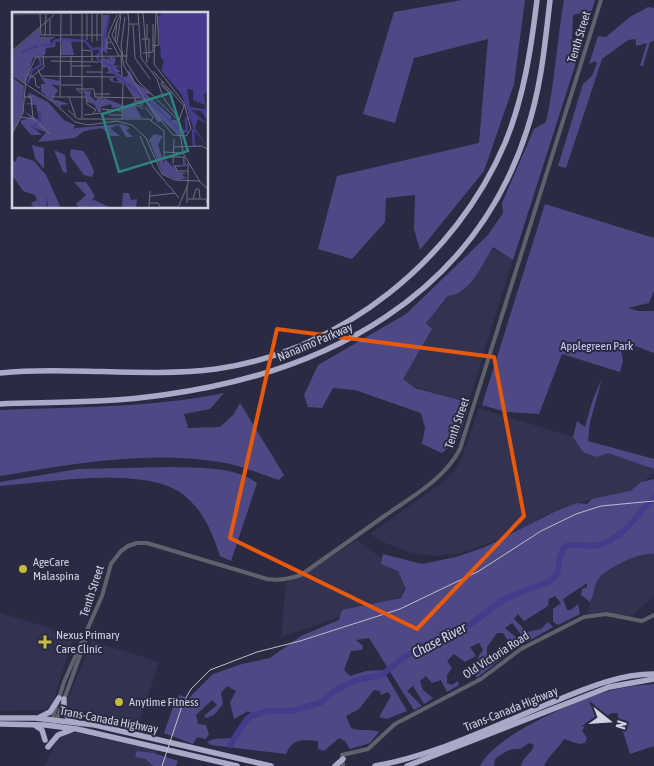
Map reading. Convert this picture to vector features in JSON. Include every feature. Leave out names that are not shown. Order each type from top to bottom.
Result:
[{"type":"highway","name":"Nanaimo Parkway","points":[[0,373],[165,373],[217,368],[288,349],[336,328],[364,312],[396,288],[446,239],[489,176],[505,143],[527,77],[537,0]]},
{"type":"highway","name":"Nanaimo Parkway","points":[[0,404],[162,396],[236,381],[306,360],[339,345],[377,324],[404,305],[438,275],[465,244],[486,215],[517,158],[528,129],[540,80],[550,0]]},
{"type":"highway","name":"Trans-Canada Highway","points":[[375,766],[432,752],[590,687],[622,678],[654,674]]},
{"type":"highway","name":"Trans-Canada Highway","points":[[407,766],[591,693],[616,685],[654,679]]},
{"type":"highway","points":[[35,718],[50,712],[61,699]]},
{"type":"highway","points":[[48,747],[58,734],[77,726],[64,714],[61,699]]},
{"type":"highway","name":"Trans-Canada Highway","points":[[0,718],[54,720],[237,766]]},
{"type":"highway","name":"Trans-Canada Highway","points":[[0,724],[54,727],[77,726],[271,766]]},
{"type":"highway","points":[[34,725],[42,730],[46,740]]},
{"type":"highway","points":[[214,761],[220,766]]},
{"type":"highway","points":[[335,766],[343,763]]},
{"type":"street","name":"Tenth Street","points":[[54,727],[54,720],[78,650],[87,634],[102,596],[111,564],[121,551],[128,546],[137,542],[147,543],[267,579],[290,579],[301,575],[445,472],[460,449],[601,0]]},
{"type":"street","name":"Old Victoria Road","points":[[343,763],[342,754],[368,749],[395,724],[481,679],[521,649],[584,617],[606,614],[642,621],[654,615]]},
{"type":"highlighted area","points":[[277,329],[494,357],[524,516],[417,629],[230,538]]},
{"type":"shaded area","points":[[492,249],[513,259],[468,403],[410,385],[398,375],[430,326],[425,323]]},
{"type":"shaded area","points":[[479,408],[654,462],[654,474],[624,494],[581,502],[550,513],[505,537],[458,554],[431,556],[408,552],[378,540],[370,534],[443,482],[454,471],[462,458]]},
{"type":"shaded area","points":[[357,540],[381,558],[398,565],[410,593],[281,637],[286,582],[302,576]]},
{"type":"shaded area","points":[[646,546],[654,555],[654,596],[631,617],[604,611],[587,614],[597,571]]},
{"type":"shaded area","points":[[0,613],[74,635],[53,702],[46,710],[0,711]]},
{"type":"shaded area","points":[[92,641],[159,662],[137,730],[69,715],[66,704]]},
{"type":"shaded area","points":[[74,732],[158,750],[154,759],[154,766],[44,766],[60,736]]},
{"type":"green space","points":[[462,0],[525,0],[514,84],[484,171],[420,250],[414,229],[415,195],[386,198],[385,222],[352,259],[318,249],[337,176],[479,143],[488,39],[414,58],[395,123],[363,114],[394,12]]},
{"type":"green space","points":[[564,0],[595,0],[583,38],[580,32],[581,13],[573,15],[572,38],[581,47],[513,260],[493,247],[475,278],[463,290],[448,296],[426,323],[432,329],[403,379],[415,388],[470,403],[458,439],[442,453],[422,444],[425,428],[421,413],[355,390],[333,388],[322,408],[308,407],[304,395],[318,365],[406,314],[488,235],[503,213],[502,203],[534,129],[546,122],[552,92]]},
{"type":"green space","points":[[648,7],[654,8],[654,41],[650,42],[643,66],[640,66],[647,43],[636,46],[636,39],[628,40],[602,59],[566,168],[558,166],[583,84],[592,76],[597,63],[595,61],[589,64],[598,36],[606,37],[630,17]]},
{"type":"green space","name":"Applegreen Park","points":[[545,204],[654,238],[654,291],[649,303],[628,308],[638,311],[654,311],[654,353],[622,341],[620,345],[623,361],[620,372],[562,354],[539,414],[506,412],[482,405]]},
{"type":"green space","points":[[602,379],[590,422],[588,441],[654,459],[654,469],[608,453],[597,457],[583,452],[573,437],[577,421],[585,427],[593,399]]},
{"type":"green space","points":[[224,393],[210,409],[184,414],[188,428],[220,427],[234,414],[240,403],[284,475],[279,480],[227,463],[165,457],[82,463],[0,476],[0,410],[168,402]]},
{"type":"green space","points":[[204,468],[238,473],[257,483],[231,561],[220,556],[211,532],[198,509],[186,497],[170,487],[149,481],[124,478],[70,479],[0,486],[0,482],[78,469]]},
{"type":"green space","points":[[654,479],[654,554],[641,555],[624,561],[608,570],[598,579],[590,602],[581,595],[582,589],[587,587],[587,583],[563,599],[567,610],[571,610],[578,604],[580,614],[558,625],[553,622],[553,609],[561,603],[555,596],[549,599],[548,606],[524,621],[518,614],[514,619],[527,632],[541,629],[548,622],[553,627],[527,642],[512,623],[505,628],[517,638],[520,645],[513,649],[503,633],[497,633],[487,647],[487,654],[493,657],[500,652],[506,655],[477,678],[475,674],[482,668],[479,667],[478,657],[483,650],[479,643],[470,647],[476,656],[465,662],[454,654],[447,661],[452,668],[447,675],[447,683],[452,685],[458,681],[459,685],[447,692],[441,680],[432,683],[426,676],[420,681],[423,690],[433,698],[424,704],[413,686],[407,691],[422,706],[414,710],[369,638],[356,640],[363,646],[362,650],[351,651],[344,670],[350,676],[366,671],[383,670],[407,711],[387,719],[379,717],[391,696],[388,692],[381,695],[380,691],[374,690],[359,709],[346,716],[351,728],[379,732],[370,743],[350,749],[345,741],[339,738],[324,751],[318,749],[318,741],[303,740],[292,745],[286,754],[211,745],[207,742],[214,739],[233,738],[252,714],[248,711],[234,719],[230,702],[236,691],[227,686],[221,693],[223,704],[214,715],[206,718],[204,716],[217,705],[212,700],[196,715],[198,724],[206,725],[209,734],[206,739],[197,737],[193,744],[164,733],[176,698],[181,695],[188,699],[213,674],[242,664],[270,658],[301,636],[339,620],[342,610],[401,598],[406,589],[398,571],[381,564],[383,554],[422,564],[456,557],[485,547],[554,512],[577,503],[587,504],[592,499],[630,491],[641,482]]},
{"type":"green space","points":[[654,684],[654,746],[630,754],[617,713],[612,713],[585,726],[582,731],[587,738],[585,743],[579,744],[564,739],[544,766],[521,766],[533,748],[534,745],[529,743],[520,749],[510,750],[501,755],[495,759],[494,766],[480,766],[502,742],[559,710],[612,690]]},
{"type":"green space","points":[[137,751],[154,753],[178,761],[176,766],[153,766],[146,759],[135,757]]},
{"type":"waterway","name":"Chase River","points":[[230,745],[251,716],[269,711],[291,711],[320,703],[336,690],[357,680],[382,675],[400,660],[424,645],[461,631],[506,598],[549,582],[557,574],[564,547],[573,545],[595,546],[608,542],[630,525],[654,498]]},
{"type":"railway","points":[[162,766],[183,703],[191,689],[210,670],[257,652],[300,641],[400,609],[479,571],[541,531],[576,514],[601,506],[654,501]]},
{"type":"place","name":"AgeCare Malaspina","points":[[23,569]]},
{"type":"place","name":"Nexus Primary Care Clinic","points":[[45,642]]},
{"type":"place","name":"Anytime Fitness","points":[[119,702]]}]
